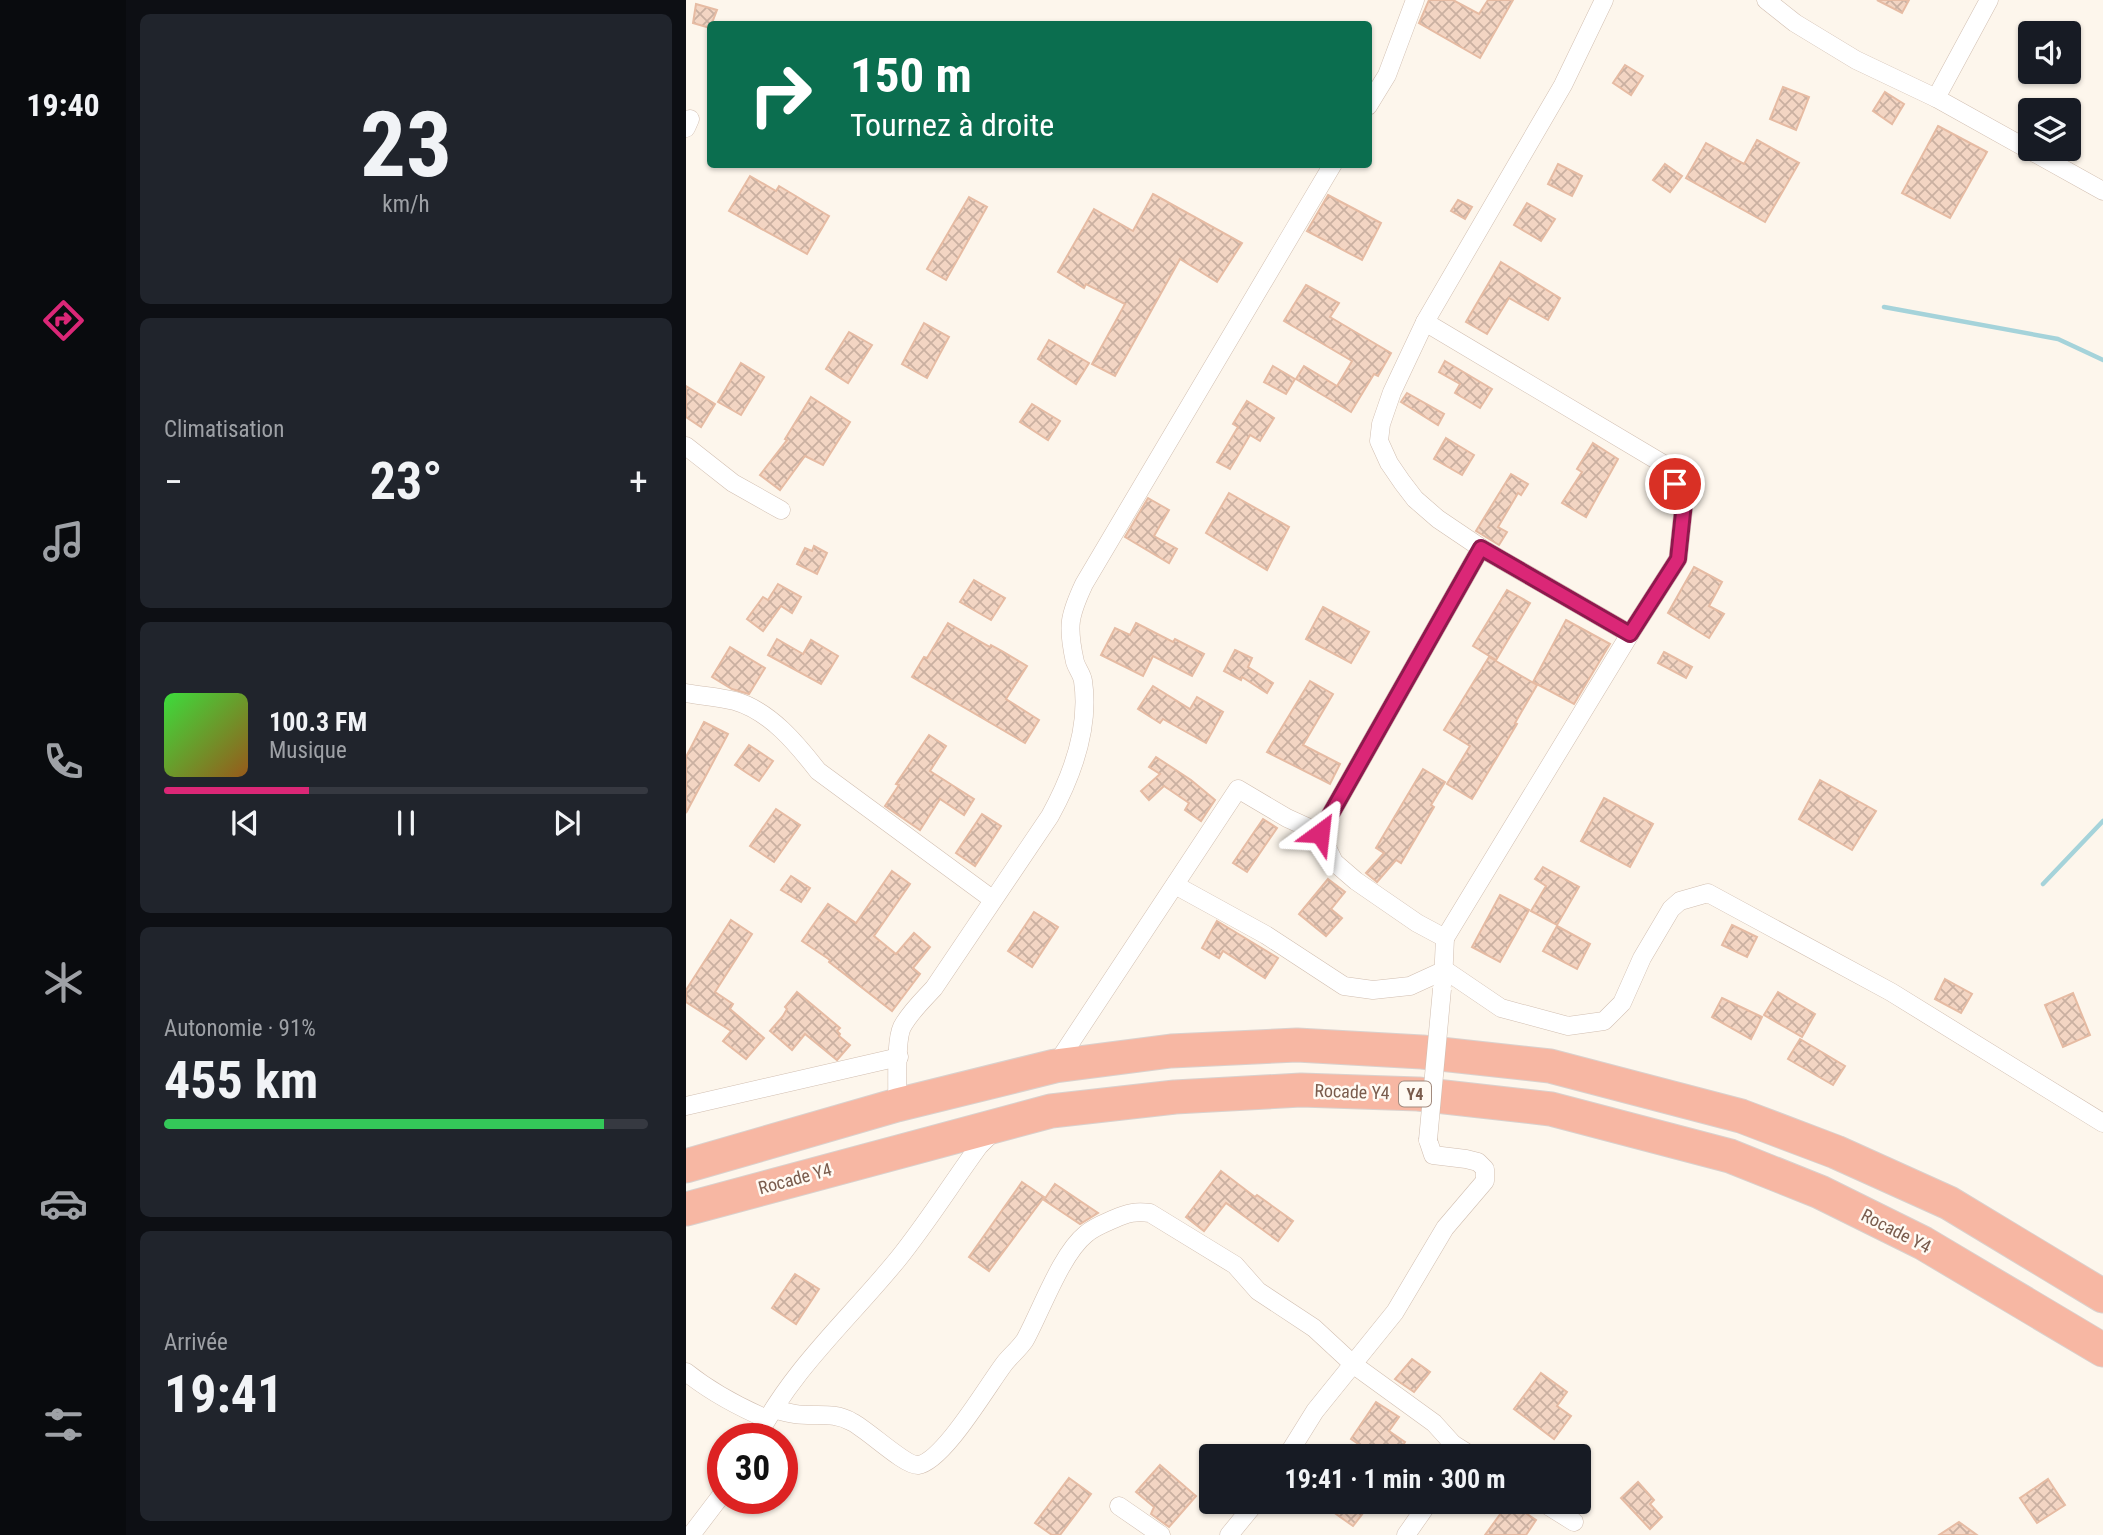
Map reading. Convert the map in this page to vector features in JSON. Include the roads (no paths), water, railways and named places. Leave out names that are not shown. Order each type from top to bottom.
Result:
[{"type":"highway","points":[[686,1167],[897,1105],[1055,1066],[1171,1051],[1297,1045],[1422,1052],[1550,1066],[1741,1116],[1836,1152],[1949,1203],[2103,1297]]},
{"type":"highway","name":"Rocade Y4","points":[[686,1209],[1051,1111],[1175,1097],[1301,1090],[1418,1094],[1551,1109],[1730,1156],[1819,1192],[1923,1243],[2103,1350]]},
{"type":"street","points":[[1372,99],[1387,75],[1415,0]]},
{"type":"street","points":[[1604,0],[1563,85],[1425,322],[1392,392],[1381,424],[1379,441],[1389,463],[1415,499],[1438,519],[1481,548],[1630,634]]},
{"type":"street","points":[[1766,0],[1795,23],[1856,60],[1936,98],[2103,191]]},
{"type":"street","points":[[1936,98],[1989,0]]},
{"type":"street","points":[[897,1105],[898,1042],[902,1028],[915,1008],[934,988],[1050,816],[1079,749],[1084,717],[1083,678],[1076,665],[1069,634],[1071,613],[1084,584],[1331,168]]},
{"type":"street","points":[[1294,1444],[1315,1411],[1395,1312],[1445,1228],[1485,1181],[1485,1169],[1478,1162],[1433,1156],[1427,1140],[1445,970],[1445,938],[1678,559],[1684,503],[1665,465],[1425,322]]},
{"type":"street","points":[[686,446],[733,484],[781,510]]},
{"type":"street","points":[[1320,833],[1481,548]]},
{"type":"street","points":[[686,693],[736,702],[764,714],[802,750],[818,771],[992,899]]},
{"type":"street","points":[[1055,1066],[1238,789],[1287,818],[1320,833],[1334,862],[1356,881],[1417,923],[1445,938]]},
{"type":"street","points":[[1175,885],[1266,935],[1344,986],[1373,990],[1410,986],[1445,970]]},
{"type":"street","points":[[1445,970],[1501,1008],[1568,1026],[1604,1021],[1622,1003],[1642,958],[1671,909],[1680,901],[1708,893],[1892,992],[2103,1123]]},
{"type":"street","points":[[686,1106],[899,1057]]},
{"type":"street","points":[[765,1423],[822,1344],[898,1258],[979,1146],[1000,1124]]},
{"type":"street","points":[[686,1372],[703,1386],[738,1407],[770,1414],[837,1415],[874,1435],[908,1463],[918,1465],[928,1461],[948,1443],[1005,1363],[1023,1343],[1056,1278],[1085,1234],[1138,1211],[1150,1213],[1226,1259],[1242,1272],[1258,1292],[1314,1328],[1354,1365],[1434,1423],[1449,1444]]},
{"type":"street","points":[[1119,1506],[1161,1535]]},
{"type":"street","points":[[691,1535],[707,1514]]},
{"type":"street","points":[[1229,1535],[1246,1514]]},
{"type":"street","points":[[1406,1535],[1421,1514]]},
{"type":"street","points":[[1561,1514],[1574,1522]]},
{"type":"waterway","points":[[1884,307],[2058,339],[2103,360]]},
{"type":"waterway","points":[[2043,884],[2103,821]]}]
